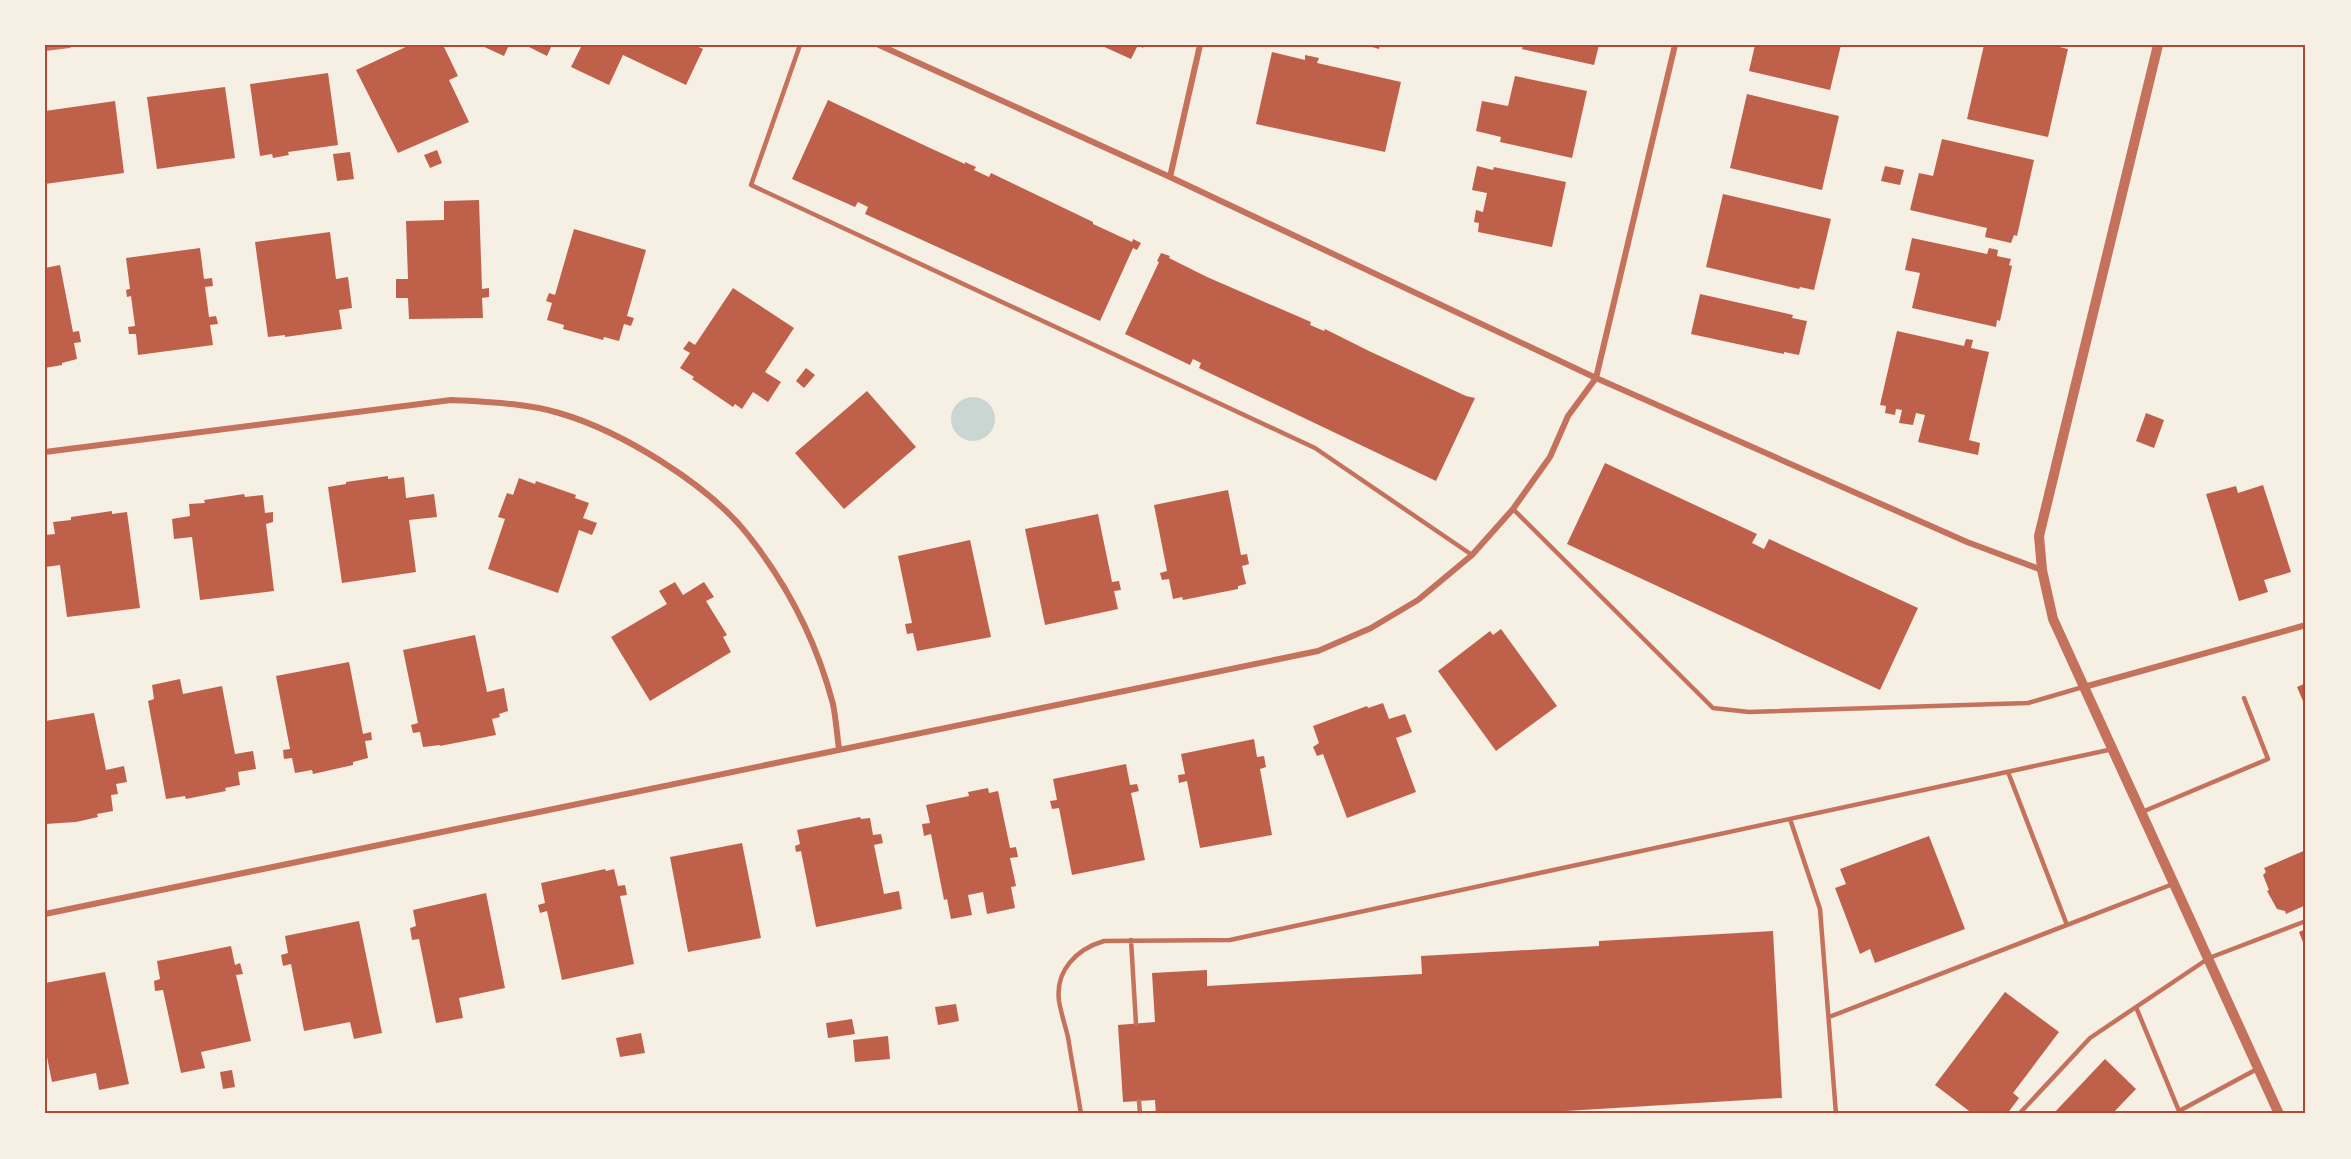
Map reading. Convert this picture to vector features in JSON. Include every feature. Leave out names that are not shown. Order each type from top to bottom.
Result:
[{"type":"street","points":[[45,48],[69,45]]},
{"type":"street","points":[[879,45],[1170,177],[1596,378],[1973,545],[2042,570]]},
{"type":"street","points":[[1170,177],[1200,45]]},
{"type":"street","points":[[45,914],[1318,651],[1371,628],[1418,600],[1472,555],[1514,509],[1550,457],[1568,416],[1596,378],[1675,45]]},
{"type":"street","points":[[2158,45],[2039,536],[2042,570],[2054,619],[2279,1114]]},
{"type":"street","points":[[45,452],[451,400],[501,402],[559,413],[619,436],[665,462],[712,499],[747,533],[777,575],[810,636],[833,705],[839,749]]},
{"type":"street","points":[[2084,687],[2306,625]]},
{"type":"lane","points":[[800,45],[751,185],[1315,448],[1472,555]]},
{"type":"lane","points":[[1514,509],[1713,708],[1749,712],[2028,704],[2084,687]]},
{"type":"lane","points":[[2142,812],[2268,759],[2244,698]]},
{"type":"lane","points":[[1081,1114],[1064,1016],[1059,1000],[1060,984],[1065,968],[1075,955],[1088,946],[1104,941],[1230,940],[2113,749]]},
{"type":"lane","points":[[2008,772],[2067,925]]},
{"type":"lane","points":[[1790,819],[1820,909],[1836,1114]]},
{"type":"lane","points":[[1829,1017],[2176,884]]},
{"type":"lane","points":[[2019,1114],[2090,1038],[2136,1007],[2209,958],[2306,921]]},
{"type":"lane","points":[[1131,940],[1136,1024]]},
{"type":"lane","points":[[2136,1007],[2178,1113],[2259,1068]]},
{"type":"lane","points":[[1139,1101],[1140,1114]]},
{"type":"shaded area","points":[[973,397],[982,398],[989,403],[994,410],[994,428],[989,435],[982,440],[973,441],[964,440],[957,435],[952,428],[951,419],[952,410],[957,403],[964,398]]},
{"type":"building","points":[[410,45],[433,45],[434,47],[443,45],[458,76],[449,80],[469,122],[398,153],[356,70]]},
{"type":"building","points":[[480,45],[509,45],[504,56]]},
{"type":"building","points":[[525,45],[552,45],[547,56]]},
{"type":"building","points":[[582,45],[694,45],[703,49],[686,85],[623,55],[609,85],[571,67]]},
{"type":"building","points":[[1100,45],[1138,45],[1131,59]]},
{"type":"building","points":[[1365,45],[1380,45],[1379,49]]},
{"type":"building","points":[[1523,45],[1599,45],[1594,65],[1522,49]]},
{"type":"building","points":[[1755,45],[1841,45],[1830,90],[1749,71]]},
{"type":"building","points":[[1984,45],[2051,45],[2068,49],[2048,137],[1967,119]]},
{"type":"building","points":[[1272,52],[1305,60],[1305,55],[1319,58],[1317,63],[1401,82],[1385,152],[1256,124]]},
{"type":"building","points":[[328,73],[338,145],[288,152],[289,155],[273,158],[272,154],[260,156],[250,84]]},
{"type":"building","points":[[1515,76],[1587,91],[1572,158],[1500,142],[1501,137],[1476,131],[1482,101],[1508,106]]},
{"type":"building","points":[[225,87],[235,158],[157,169],[147,97]]},
{"type":"building","points":[[1747,94],[1839,116],[1822,190],[1730,168]]},
{"type":"building","points":[[828,100],[965,164],[965,162],[976,167],[974,170],[989,177],[991,173],[1093,224],[1132,242],[1133,239],[1141,243],[1137,250],[1133,248],[1100,321],[865,214],[868,207],[858,202],[855,207],[792,179]]},
{"type":"building","points":[[115,101],[124,173],[45,184],[45,111]]},
{"type":"building","points":[[1942,139],[2034,160],[2017,236],[2014,235],[2011,243],[1985,237],[1987,228],[1910,210],[1919,173],[1933,176]]},
{"type":"building","points":[[437,150],[442,163],[430,168],[424,155]]},
{"type":"building","points":[[350,152],[354,179],[337,181],[333,154]]},
{"type":"building","points":[[1477,166],[1493,170],[1494,167],[1566,182],[1552,247],[1478,232],[1479,223],[1474,222],[1476,210],[1483,212],[1487,193],[1472,190]]},
{"type":"building","points":[[1885,166],[1904,170],[1900,185],[1881,181]]},
{"type":"building","points":[[1723,194],[1831,219],[1814,290],[1800,287],[1799,289],[1706,267]]},
{"type":"building","points":[[479,200],[482,289],[489,288],[489,297],[482,298],[483,318],[409,319],[408,298],[396,298],[396,279],[408,279],[406,221],[444,220],[444,201]]},
{"type":"building","points":[[574,229],[646,250],[627,316],[634,318],[631,326],[624,324],[619,341],[604,337],[603,340],[563,329],[564,325],[547,320],[552,303],[546,301],[549,293],[555,295]]},
{"type":"building","points":[[330,232],[336,279],[348,277],[352,308],[339,310],[342,329],[285,337],[285,335],[268,337],[255,242]]},
{"type":"building","points":[[1912,238],[1987,254],[1989,248],[1998,250],[1997,256],[2011,259],[2009,265],[2012,266],[2000,321],[1997,320],[1996,327],[1912,308],[1920,273],[1905,270]]},
{"type":"building","points":[[200,248],[204,279],[212,278],[213,286],[205,287],[209,317],[216,316],[218,324],[210,325],[213,345],[138,355],[136,334],[129,334],[128,327],[135,326],[131,296],[127,297],[126,290],[130,289],[126,258]]},
{"type":"building","points":[[1161,253],[1207,277],[1311,322],[1310,325],[1324,331],[1325,329],[1466,396],[1475,398],[1436,481],[1199,368],[1201,363],[1193,359],[1190,365],[1125,334],[1159,262],[1157,261]]},
{"type":"building","points":[[60,265],[73,332],[79,331],[81,342],[74,343],[77,359],[45,368],[45,268]]},
{"type":"building","points":[[733,288],[794,328],[765,372],[781,382],[768,402],[753,392],[742,409],[735,404],[733,407],[680,368],[690,353],[683,349],[689,341],[695,345]]},
{"type":"building","points":[[1700,294],[1793,315],[1792,318],[1807,321],[1799,355],[1784,352],[1784,354],[1691,334]]},
{"type":"building","points":[[1897,331],[1964,346],[1966,339],[1973,340],[1971,348],[1989,352],[1969,440],[1980,443],[1978,455],[1918,442],[1925,415],[1916,413],[1913,425],[1899,423],[1902,410],[1896,409],[1895,415],[1885,413],[1886,406],[1880,405]]},
{"type":"building","points":[[806,368],[815,375],[804,388],[796,381]]},
{"type":"building","points":[[867,391],[916,447],[844,509],[795,453]]},
{"type":"building","points":[[2146,413],[2164,420],[2154,448],[2136,441]]},
{"type":"building","points":[[1605,463],[1757,534],[1752,543],[1764,549],[1769,539],[1918,608],[1880,690],[1567,544]]},
{"type":"building","points":[[388,476],[388,479],[404,477],[406,498],[434,494],[437,517],[409,520],[416,572],[342,583],[328,487]]},
{"type":"building","points":[[519,478],[535,484],[536,481],[576,495],[575,498],[589,503],[583,518],[597,523],[592,535],[579,530],[558,593],[488,569],[505,519],[498,517],[507,493],[513,495]]},
{"type":"building","points":[[2263,485],[2291,572],[2264,580],[2268,592],[2239,601],[2206,494],[2236,486],[2238,493]]},
{"type":"building","points":[[1228,490],[1241,555],[1247,554],[1249,564],[1242,566],[1246,584],[1238,586],[1238,589],[1183,600],[1182,597],[1173,599],[1169,579],[1162,580],[1160,573],[1167,571],[1154,505]]},
{"type":"building","points":[[244,494],[245,497],[263,495],[265,513],[273,512],[273,522],[266,524],[274,591],[200,600],[192,537],[174,539],[172,519],[190,516],[189,504],[205,503],[204,500]]},
{"type":"building","points":[[112,511],[112,514],[127,512],[140,608],[67,617],[60,565],[45,567],[45,535],[55,534],[53,522]]},
{"type":"building","points":[[1098,514],[1112,582],[1119,581],[1121,590],[1114,591],[1118,609],[1045,625],[1025,529]]},
{"type":"building","points":[[970,540],[991,637],[917,651],[913,633],[907,634],[905,624],[912,623],[898,556]]},
{"type":"building","points":[[675,582],[683,595],[704,582],[714,597],[706,601],[727,635],[723,637],[731,652],[650,701],[611,637],[667,604],[659,591]]},
{"type":"building","points":[[1501,629],[1557,706],[1496,751],[1438,671],[1490,631],[1493,635]]},
{"type":"building","points":[[475,635],[487,692],[504,688],[508,711],[492,719],[496,735],[423,747],[420,732],[413,733],[411,725],[418,723],[403,650]]},
{"type":"building","points":[[349,662],[363,734],[371,732],[372,740],[365,741],[368,758],[353,762],[353,765],[313,774],[312,770],[295,773],[292,758],[284,759],[283,750],[290,749],[276,676]]},
{"type":"building","points":[[180,679],[183,694],[222,686],[235,754],[253,751],[256,769],[238,772],[240,785],[225,788],[226,791],[186,799],[185,796],[166,799],[148,701],[154,699],[152,685]]},
{"type":"building","points":[[2306,683],[2306,708],[2297,687]]},
{"type":"building","points":[[1383,703],[1389,719],[1405,714],[1412,732],[1396,738],[1416,792],[1347,818],[1323,754],[1317,756],[1313,747],[1319,743],[1313,726],[1367,706],[1368,708]]},
{"type":"building","points":[[94,713],[106,770],[124,766],[127,782],[116,784],[118,794],[111,795],[113,811],[76,822],[45,824],[45,721]]},
{"type":"building","points":[[1254,739],[1257,757],[1264,756],[1266,767],[1260,769],[1272,835],[1200,848],[1187,781],[1179,783],[1178,775],[1185,774],[1181,754]]},
{"type":"building","points":[[1126,764],[1130,785],[1137,784],[1139,791],[1131,793],[1145,860],[1072,875],[1059,808],[1052,809],[1050,801],[1057,800],[1053,779]]},
{"type":"building","points":[[988,788],[989,793],[998,791],[1010,848],[1016,847],[1018,857],[1010,858],[1016,886],[1011,887],[1015,908],[987,914],[983,892],[968,895],[972,915],[951,919],[947,899],[944,900],[931,834],[924,836],[922,824],[930,823],[926,805],[969,796],[968,792]]},
{"type":"building","points":[[860,817],[861,819],[870,818],[873,835],[881,834],[883,843],[874,845],[884,894],[899,891],[902,909],[816,927],[801,851],[796,852],[795,846],[800,844],[797,830]]},
{"type":"building","points":[[1929,836],[1965,929],[1875,963],[1870,949],[1860,954],[1835,888],[1846,884],[1840,869]]},
{"type":"building","points":[[742,843],[761,938],[688,952],[670,857]]},
{"type":"building","points":[[2306,850],[2306,905],[2286,914],[2285,911],[2277,909],[2267,891],[2269,890],[2263,875],[2266,872],[2264,868]]},
{"type":"building","points":[[605,869],[606,871],[614,869],[618,886],[625,885],[627,895],[620,896],[634,964],[562,980],[547,911],[540,913],[538,905],[545,903],[541,883]]},
{"type":"building","points":[[486,893],[505,988],[459,998],[463,1018],[436,1023],[419,939],[412,940],[410,928],[416,926],[413,910]]},
{"type":"building","points":[[359,921],[382,1033],[354,1039],[350,1022],[304,1031],[291,964],[283,966],[281,955],[288,953],[285,936]]},
{"type":"building","points":[[2306,929],[2306,950],[2299,932]]},
{"type":"building","points":[[1773,931],[1782,1098],[1517,1114],[1156,1114],[1155,1100],[1123,1102],[1118,1025],[1155,1022],[1152,973],[1207,970],[1207,986],[1422,974],[1421,956],[1599,946],[1599,941]]},
{"type":"building","points":[[231,946],[235,965],[240,963],[243,974],[236,975],[251,1041],[201,1052],[205,1068],[181,1073],[163,990],[155,991],[154,981],[160,979],[157,961]]},
{"type":"building","points":[[105,972],[129,1084],[99,1090],[96,1073],[52,1082],[45,1047],[45,983]]},
{"type":"building","points":[[2005,992],[2059,1032],[2013,1093],[2019,1098],[2007,1114],[1973,1114],[1935,1085]]},
{"type":"building","points":[[956,1004],[959,1021],[938,1025],[935,1007]]},
{"type":"building","points":[[852,1019],[855,1034],[828,1038],[826,1023]]},
{"type":"building","points":[[641,1033],[645,1053],[620,1057],[616,1038]]},
{"type":"building","points":[[888,1036],[890,1059],[855,1062],[853,1040]]},
{"type":"building","points":[[2105,1059],[2136,1089],[2112,1114],[2053,1114]]},
{"type":"building","points":[[232,1070],[235,1087],[223,1089],[220,1072]]}]
